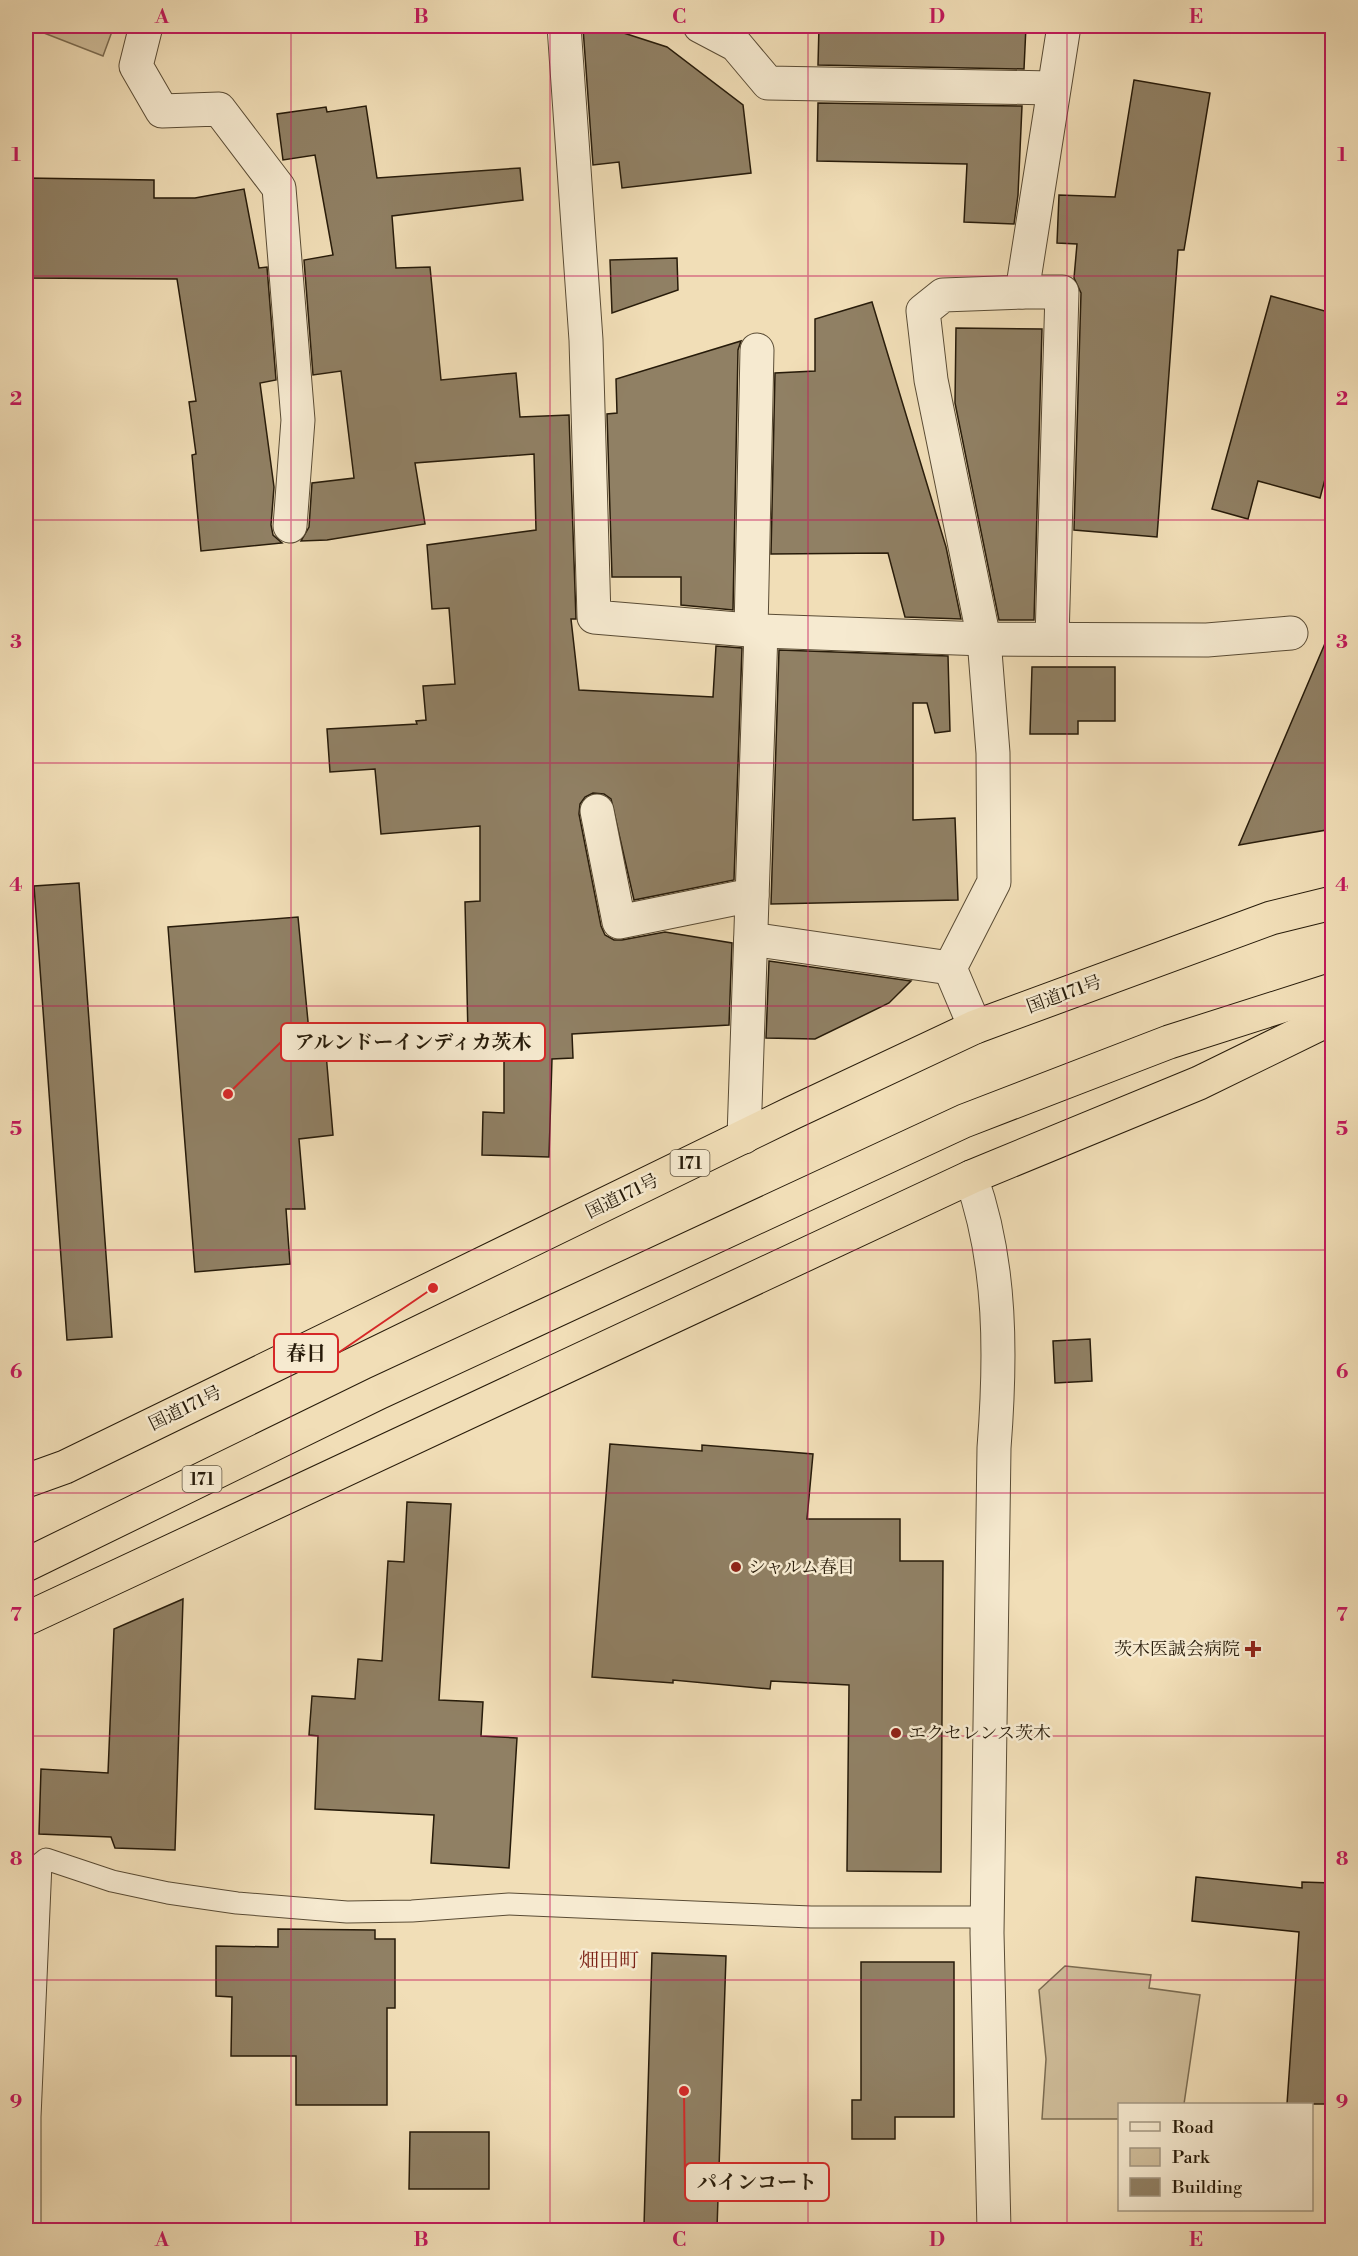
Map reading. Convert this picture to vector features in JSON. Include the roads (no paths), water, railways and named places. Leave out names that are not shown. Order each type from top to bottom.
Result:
[{"type":"highway","name":"国道171号","points":[[26,1481],[65,1467],[975,1027],[1271,918],[1332,903]]},
{"type":"highway","name":"171","points":[[26,1565],[378,1393],[964,1121],[1169,1042],[1332,990]]},
{"type":"highway","points":[[26,1619],[971,1178],[1199,1083],[1332,1018]]},
{"type":"highway","points":[[26,1490],[65,1467]]},
{"type":"street","points":[[146,26],[136,66],[162,111],[219,109],[279,188],[298,420],[290,526]]},
{"type":"street","points":[[564,26],[586,340],[594,617],[756,631],[984,639],[1207,640],[1291,633]]},
{"type":"street","points":[[700,26],[736,45],[768,83],[1052,88]]},
{"type":"street","points":[[1022,292],[1052,88],[1064,26]]},
{"type":"street","points":[[950,968],[994,882],[993,753],[984,639],[931,380],[923,311],[943,294],[1062,292],[1052,639]]},
{"type":"street","points":[[744,1137],[752,895],[757,350]]},
{"type":"street","points":[[597,811],[619,922],[752,895]]},
{"type":"street","points":[[751,939],[950,968]]},
{"type":"street","points":[[950,968],[975,1027]]},
{"type":"street","points":[[971,1178],[989,1235],[995,1290],[998,1392],[994,1448],[987,1917],[994,2230]]},
{"type":"lane","points":[[30,2230],[30,2105],[41,1863],[45,1858],[112,1881],[168,1893],[237,1903],[347,1912],[412,1911],[509,1904],[811,1917],[987,1917]]},
{"type":"place","name":"アルンドーインディカ茨木","points":[[228,1094]]},
{"type":"place","name":"春日","points":[[433,1288]]},
{"type":"place","name":"シャルム春日","points":[[736,1567]]},
{"type":"place","name":"茨木医誠会病院","points":[[1253,1649]]},
{"type":"place","name":"エクセレンス茨木","points":[[896,1733]]},
{"type":"place","name":"パインコート","points":[[684,2091]]},
{"type":"district","name":"畑田町","points":[[609,1960]]}]
